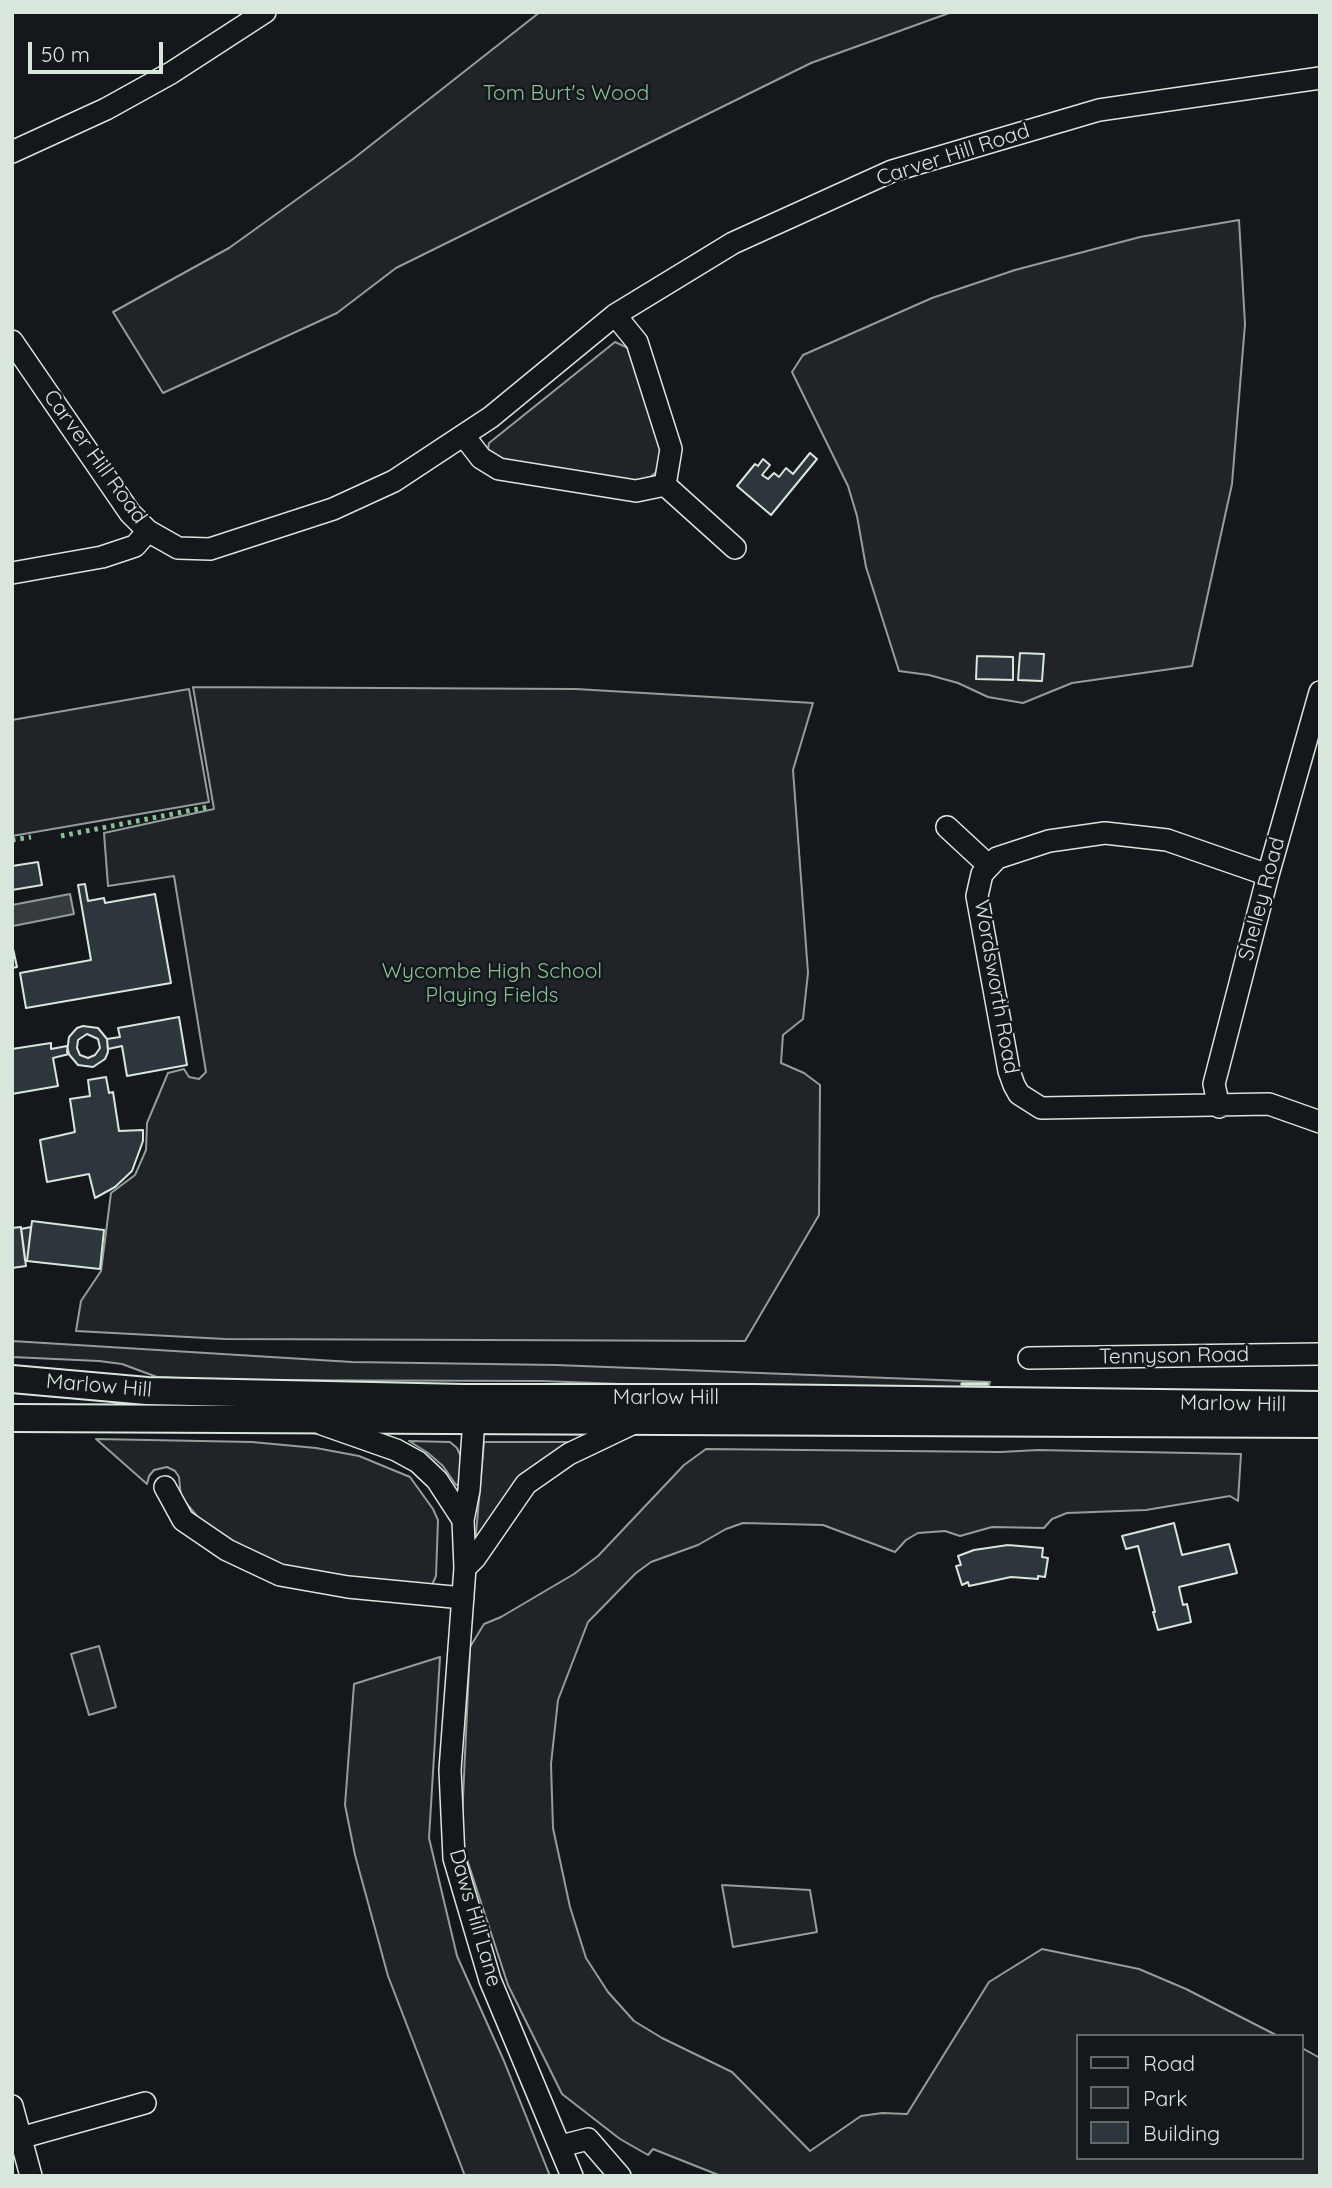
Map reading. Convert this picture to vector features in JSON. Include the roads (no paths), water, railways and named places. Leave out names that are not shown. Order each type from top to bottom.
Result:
[{"type":"main road","name":"Marlow Hill","points":[[12,1379],[147,1391],[468,1408],[638,1421],[1320,1424]]},
{"type":"main road","name":"Marlow Hill","points":[[12,1418],[315,1421],[468,1408],[753,1398],[1320,1405]]},
{"type":"street","points":[[12,152],[117,103],[171,73],[265,12]]},
{"type":"street","name":"Carver Hill Road","points":[[12,341],[130,513],[148,531],[178,548],[210,550],[332,509],[394,481],[491,417],[615,315],[733,243],[892,171],[1099,110],[1320,79]]},
{"type":"street","points":[[615,315],[637,342],[671,449],[666,485]]},
{"type":"street","points":[[464,436],[481,458],[499,469],[636,491],[666,485]]},
{"type":"street","points":[[666,485],[735,548]]},
{"type":"street","points":[[12,573],[102,557],[135,545],[148,531]]},
{"type":"street","name":"Shelley Road","points":[[1219,1107],[1214,1084],[1268,875],[1320,692]]},
{"type":"street","points":[[947,827],[988,865],[997,858],[1049,841],[1105,833],[1167,840],[1268,875]]},
{"type":"street","name":"Wordsworth Road","points":[[988,865],[982,874],[977,896],[1009,1071],[1019,1094],[1041,1108],[1219,1107],[1269,1104],[1320,1122]]},
{"type":"street","name":"Tennyson Road","points":[[1029,1358],[1320,1354]]},
{"type":"street","name":"Daws Hill Lane","points":[[468,1408],[469,1490],[463,1520],[465,1568],[450,1770],[454,1858],[490,1980],[572,2176]]},
{"type":"street","points":[[315,1421],[396,1450],[418,1462],[437,1480],[463,1520]]},
{"type":"street","points":[[465,1568],[475,1558],[526,1484],[569,1454],[638,1421]]},
{"type":"street","points":[[165,1487],[183,1520],[227,1550],[280,1575],[348,1587],[463,1598]]},
{"type":"street","points":[[20,2138],[145,2103]]},
{"type":"street","points":[[12,2106],[31,2176]]},
{"type":"street","points":[[561,2146],[588,2139],[620,2176]]},
{"type":"park label","name":"Tom Burt's Wood","points":[[566,94]]},
{"type":"park label","name":"Wycombe High School Playing Fields","points":[[492,984]]}]
